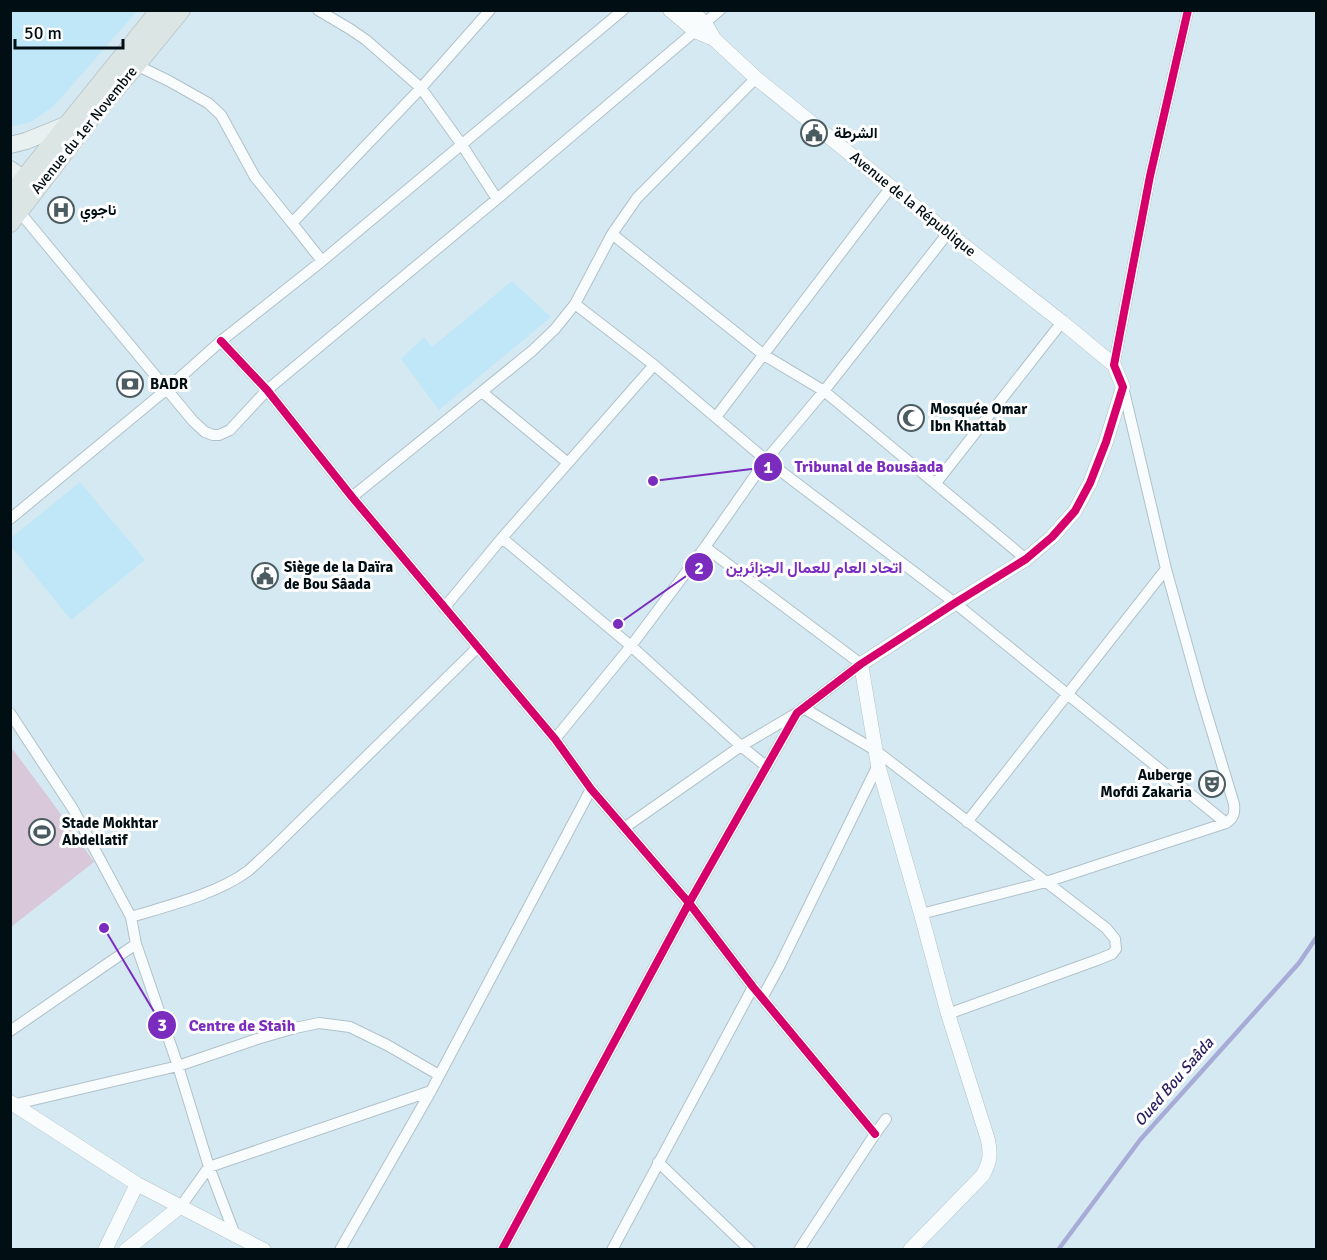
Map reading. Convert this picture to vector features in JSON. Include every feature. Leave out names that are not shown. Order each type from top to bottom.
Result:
[{"type":"main road","name":"Avenue du 1er Novembre","points":[[13,208],[24,179],[160,10]]},
{"type":"main road","name":"Avenue du 1er Novembre","points":[[24,179],[96,111],[181,10]]},
{"type":"main road","points":[[10,145],[68,124]]},
{"type":"street","points":[[318,10],[366,40],[421,88],[497,199]]},
{"type":"street","points":[[292,223],[421,88],[490,10]]},
{"type":"street","points":[[10,519],[167,389],[221,341],[322,261],[623,10]]},
{"type":"street","points":[[670,10],[700,27]]},
{"type":"street","points":[[690,10],[700,27]]},
{"type":"street","points":[[13,208],[199,427],[216,436],[230,430],[267,390],[720,10]]},
{"type":"street","points":[[921,914],[1046,882],[1226,823],[1232,819],[1234,814],[1234,804],[1200,695],[1166,569],[1123,387],[1114,365],[1150,176],[1188,10]]},
{"type":"street","name":"Avenue de la République","points":[[700,27],[756,78],[1114,365]]},
{"type":"street","points":[[136,65],[208,103],[221,115],[255,177],[322,261]]},
{"type":"street","points":[[352,497],[532,351],[555,329],[575,304],[612,234],[638,198],[756,78]]},
{"type":"street","points":[[716,417],[891,187]]},
{"type":"street","points":[[555,739],[631,646],[766,460],[824,391],[948,233]]},
{"type":"street","points":[[612,234],[765,355],[824,391],[1026,559]]},
{"type":"street","points":[[575,304],[654,365],[766,460],[955,603],[1226,823]]},
{"type":"street","points":[[936,483],[1062,322]]},
{"type":"street","points":[[221,341],[267,390],[352,497],[555,739],[591,789],[689,903],[753,987],[875,1134]]},
{"type":"street","points":[[444,608],[502,538],[654,365]]},
{"type":"street","points":[[624,828],[741,746],[801,711],[861,664],[1026,559],[1052,537],[1075,511],[1090,483],[1107,442],[1123,387]]},
{"type":"street","points":[[482,392],[568,463]]},
{"type":"street","points":[[502,538],[631,646],[767,767]]},
{"type":"street","points":[[705,547],[861,664],[878,765],[948,1014],[991,1154],[983,1175],[910,1250]]},
{"type":"street","points":[[967,822],[1166,569]]},
{"type":"street","points":[[131,917],[211,890],[247,871],[478,647]]},
{"type":"street","points":[[801,711],[875,750],[1106,928],[1115,939],[1116,949],[1112,954],[948,1014]]},
{"type":"street","points":[[502,1250],[689,903],[801,711]]},
{"type":"street","points":[[10,713],[73,810],[131,917],[136,944],[178,1066],[209,1167],[235,1235]]},
{"type":"street","points":[[762,998],[878,765]]},
{"type":"street","points":[[340,1250],[431,1091],[591,789]]},
{"type":"street","points":[[10,1031],[136,944]]},
{"type":"street","points":[[612,1250],[753,987]]},
{"type":"street","points":[[13,1103],[178,1066],[257,1039],[319,1023],[350,1027],[439,1075]]},
{"type":"street","points":[[126,1250],[181,1206],[209,1167],[431,1091]]},
{"type":"street","points":[[13,1103],[137,1184],[264,1250]]},
{"type":"street","points":[[799,1250],[886,1119]]},
{"type":"street","points":[[658,1162],[750,1250]]},
{"type":"street","points":[[105,1250],[137,1184]]},
{"type":"shaded area","points":[[10,11],[137,11],[54,106],[31,122],[11,127]]},
{"type":"shaded area","points":[[512,281],[551,317],[439,410],[401,359],[424,337],[432,347]]},
{"type":"shaded area","points":[[80,482],[145,560],[71,620],[11,546],[11,538]]},
{"type":"shaded area","name":"Stade Mokhtar Abdellatif","points":[[11,747],[94,862],[11,927]]},
{"type":"waterway","name":"Oued Bou Saâda","points":[[1058,1250],[1140,1140],[1299,963],[1316,938]]},
{"type":"cycle path","points":[[502,1250],[689,903],[797,713],[861,664],[1026,559],[1052,537],[1075,511],[1090,483],[1106,442],[1123,387],[1114,365],[1150,176],[1188,10]]},
{"type":"cycle path","points":[[221,341],[267,390],[352,497],[555,739],[591,789],[689,903],[753,987],[875,1134]]},
{"type":"place","name":"الشرطة","points":[[814,133]]},
{"type":"place","name":"ناجوي","points":[[61,210]]},
{"type":"place","name":"BADR","points":[[130,384]]},
{"type":"place","name":"Mosquée Omar Ibn Khattab","points":[[911,418]]},
{"type":"place","name":"Tribunal de Bousâada","points":[[653,481]]},
{"type":"place","name":"Siège de la Daïra de Bou Sâada","points":[[265,576]]},
{"type":"place","name":"اتحاد العام للعمال الجزائرين","points":[[618,624]]},
{"type":"place","name":"Auberge Mofdi Zakaria","points":[[1212,784]]},
{"type":"place","name":"Stade Mokhtar Abdellatif","points":[[42,832]]},
{"type":"place","name":"Centre de Staih","points":[[104,928]]}]
